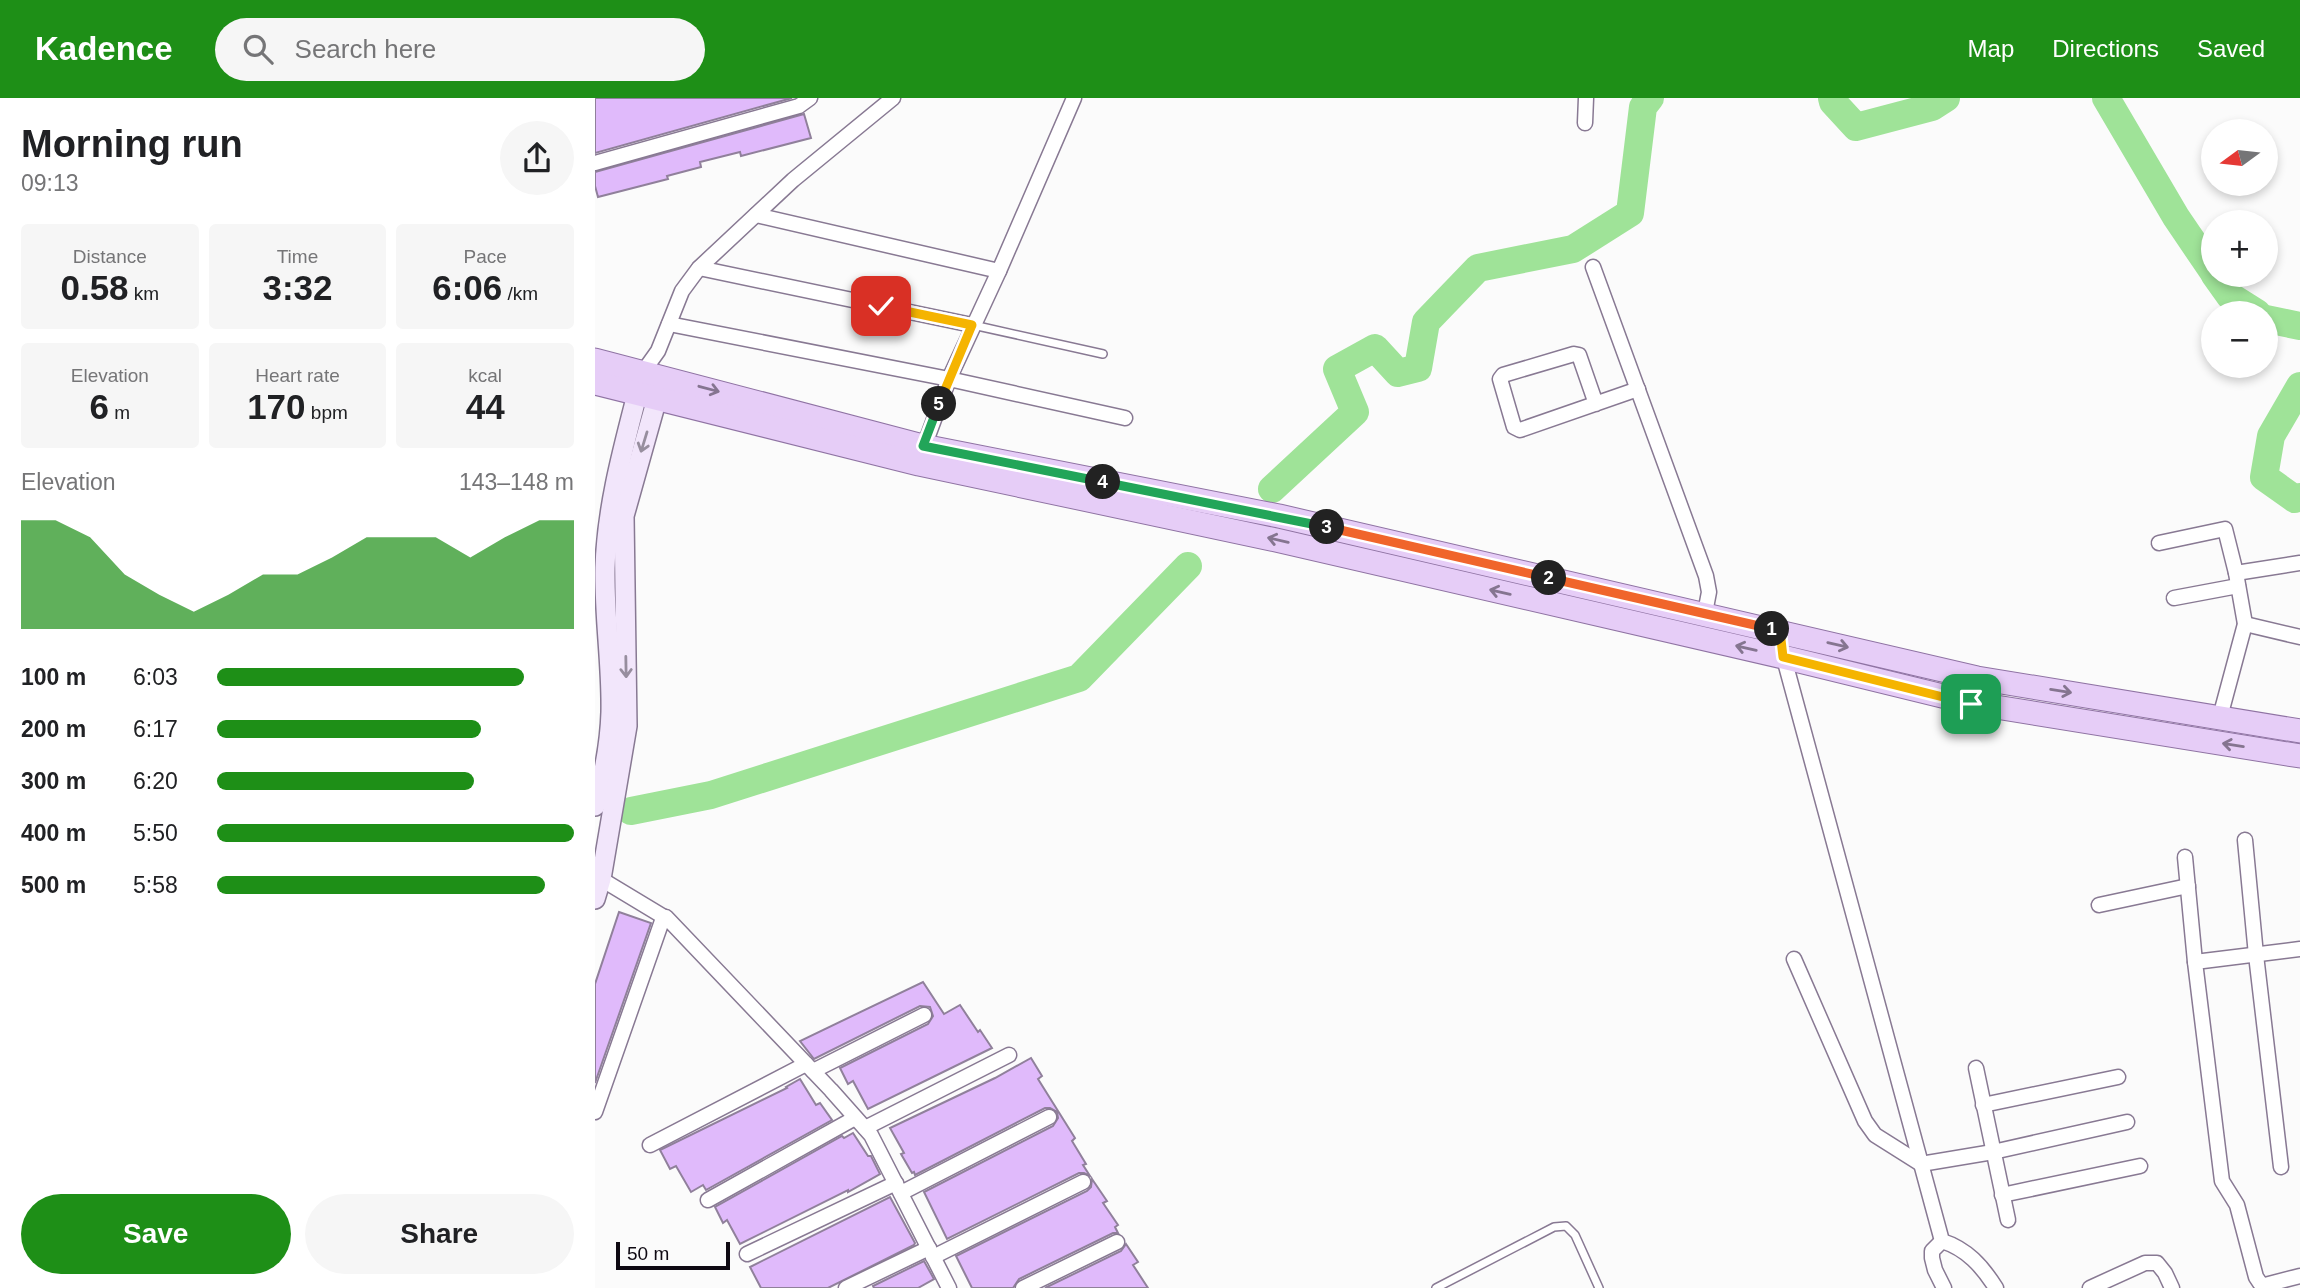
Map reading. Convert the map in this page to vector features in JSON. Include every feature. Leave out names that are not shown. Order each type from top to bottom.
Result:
[{"type":"main road","points":[[595,360],[653,374],[921,455],[1279,516],[1977,678],[2300,731]]},
{"type":"main road","points":[[595,899],[618,791],[627,726],[624,516],[653,374]]},
{"type":"main road","points":[[595,383],[647,397],[921,455],[1783,657],[1971,704],[2300,756]]},
{"type":"main road","points":[[595,806],[606,760],[611,709],[605,613],[608,530],[613,494],[647,397]]},
{"type":"street","points":[[595,163],[799,106],[810,98]]},
{"type":"street","points":[[653,374],[658,351],[682,290],[699,268],[793,180],[893,98]]},
{"type":"street","points":[[921,455],[972,325],[999,271],[1074,98]]},
{"type":"street","points":[[1585,123],[1586,98]]},
{"type":"street","points":[[756,215],[999,271]]},
{"type":"street","points":[[1593,267],[1706,576],[1709,592],[1705,613]]},
{"type":"street","points":[[699,268],[972,325]]},
{"type":"street","points":[[669,324],[949,379],[1125,418]]},
{"type":"street","points":[[1595,404],[1579,355],[1574,354],[1500,379],[1514,427],[1520,430],[1595,404],[1638,389]]},
{"type":"street","points":[[2159,543],[2225,529],[2245,624],[2220,717]]},
{"type":"street","points":[[2174,598],[2300,563]]},
{"type":"street","points":[[2245,624],[2300,636]]},
{"type":"street","points":[[1780,631],[1783,657],[1942,1241],[1969,1254],[1996,1288]]},
{"type":"street","points":[[2245,840],[2281,1167]]},
{"type":"street","points":[[2185,856],[2222,1181],[2237,1205],[2256,1278],[2260,1283],[2265,1285],[2300,1276]]},
{"type":"street","points":[[598,878],[666,917],[860,1123],[871,1136],[949,1288]]},
{"type":"street","points":[[2099,905],[2188,886]]},
{"type":"street","points":[[595,1112],[664,917]]},
{"type":"street","points":[[2195,962],[2300,950]]},
{"type":"street","points":[[1794,959],[1870,1130],[1921,1164],[1993,1152],[2127,1122]]},
{"type":"street","points":[[650,1145],[924,1015]]},
{"type":"street","points":[[708,1200],[860,1123],[1010,1055]]},
{"type":"street","points":[[1976,1068],[2008,1220]]},
{"type":"street","points":[[1983,1105],[2118,1077]]},
{"type":"street","points":[[747,1254],[898,1188],[1049,1117]]},
{"type":"street","points":[[2002,1195],[2140,1166]]},
{"type":"street","points":[[846,1288],[931,1253],[1083,1182]]},
{"type":"street","points":[[1942,1241],[1932,1251],[1932,1258],[1944,1288]]},
{"type":"street","points":[[1023,1288],[1117,1242]]},
{"type":"street","points":[[2090,1288],[2145,1263],[2157,1263],[2172,1288]]},
{"type":"lane","points":[[972,325],[1103,354]]},
{"type":"lane","points":[[1436,1288],[1554,1227],[1566,1226],[1575,1235],[1599,1288]]},
{"type":"building","points":[[595,98],[792,98],[595,153]]},
{"type":"building","points":[[804,114],[811,138],[741,156],[740,152],[700,162],[701,167],[667,176],[668,179],[598,197],[595,172]]},
{"type":"building","points":[[619,912],[651,923],[595,1083],[595,984]]},
{"type":"building","points":[[923,982],[944,1014],[960,1005],[992,1048],[868,1109],[853,1081],[848,1084],[840,1068],[928,1024],[933,1016],[930,1007],[920,1006],[814,1059],[800,1041]]},
{"type":"building","points":[[1031,1058],[1042,1076],[1038,1079],[1075,1138],[1072,1141],[1090,1176],[1079,1173],[947,1239],[924,1192],[1053,1126],[1058,1118],[1057,1112],[1045,1108],[915,1175],[901,1154],[904,1153],[890,1128]]},
{"type":"building","points":[[800,1079],[816,1105],[820,1103],[832,1120],[706,1190],[703,1185],[691,1192],[676,1166],[670,1169],[660,1150],[787,1088]]},
{"type":"building","points":[[853,1133],[868,1156],[871,1156],[880,1174],[740,1244],[727,1220],[723,1223],[715,1207],[842,1136],[844,1138]]},
{"type":"building","points":[[1092,1179],[1107,1201],[1103,1203],[1118,1225],[1115,1227],[1118,1233],[1113,1233],[1019,1279],[1013,1288],[972,1288],[956,1256],[1087,1191],[1091,1187]]},
{"type":"building","points":[[890,1197],[914,1245],[828,1288],[761,1288],[750,1267]]},
{"type":"building","points":[[1126,1244],[1138,1262],[1133,1265],[1148,1288],[1045,1288],[1121,1251]]},
{"type":"building","points":[[924,1261],[934,1279],[918,1288],[874,1288],[873,1286]]},
{"type":"waterway","points":[[1272,489],[1355,412],[1337,369],[1375,348],[1398,373],[1418,368],[1426,322],[1478,268],[1573,249],[1630,213],[1643,107],[1650,98]]},
{"type":"waterway","points":[[1832,98],[1856,127],[1932,107],[1946,98]]},
{"type":"waterway","points":[[2106,98],[2176,217],[2201,254]]},
{"type":"waterway","points":[[2224,287],[2238,301]]},
{"type":"waterway","points":[[2278,321],[2300,326]]},
{"type":"waterway","points":[[2300,386],[2271,436],[2264,477],[2295,499],[2300,497]]},
{"type":"waterway","points":[[631,811],[711,795],[1079,678],[1188,566]]},
{"type":"route","points":[[881,306],[972,325],[923,446],[1279,516],[1780,631],[1783,657],[1971,704]]}]
